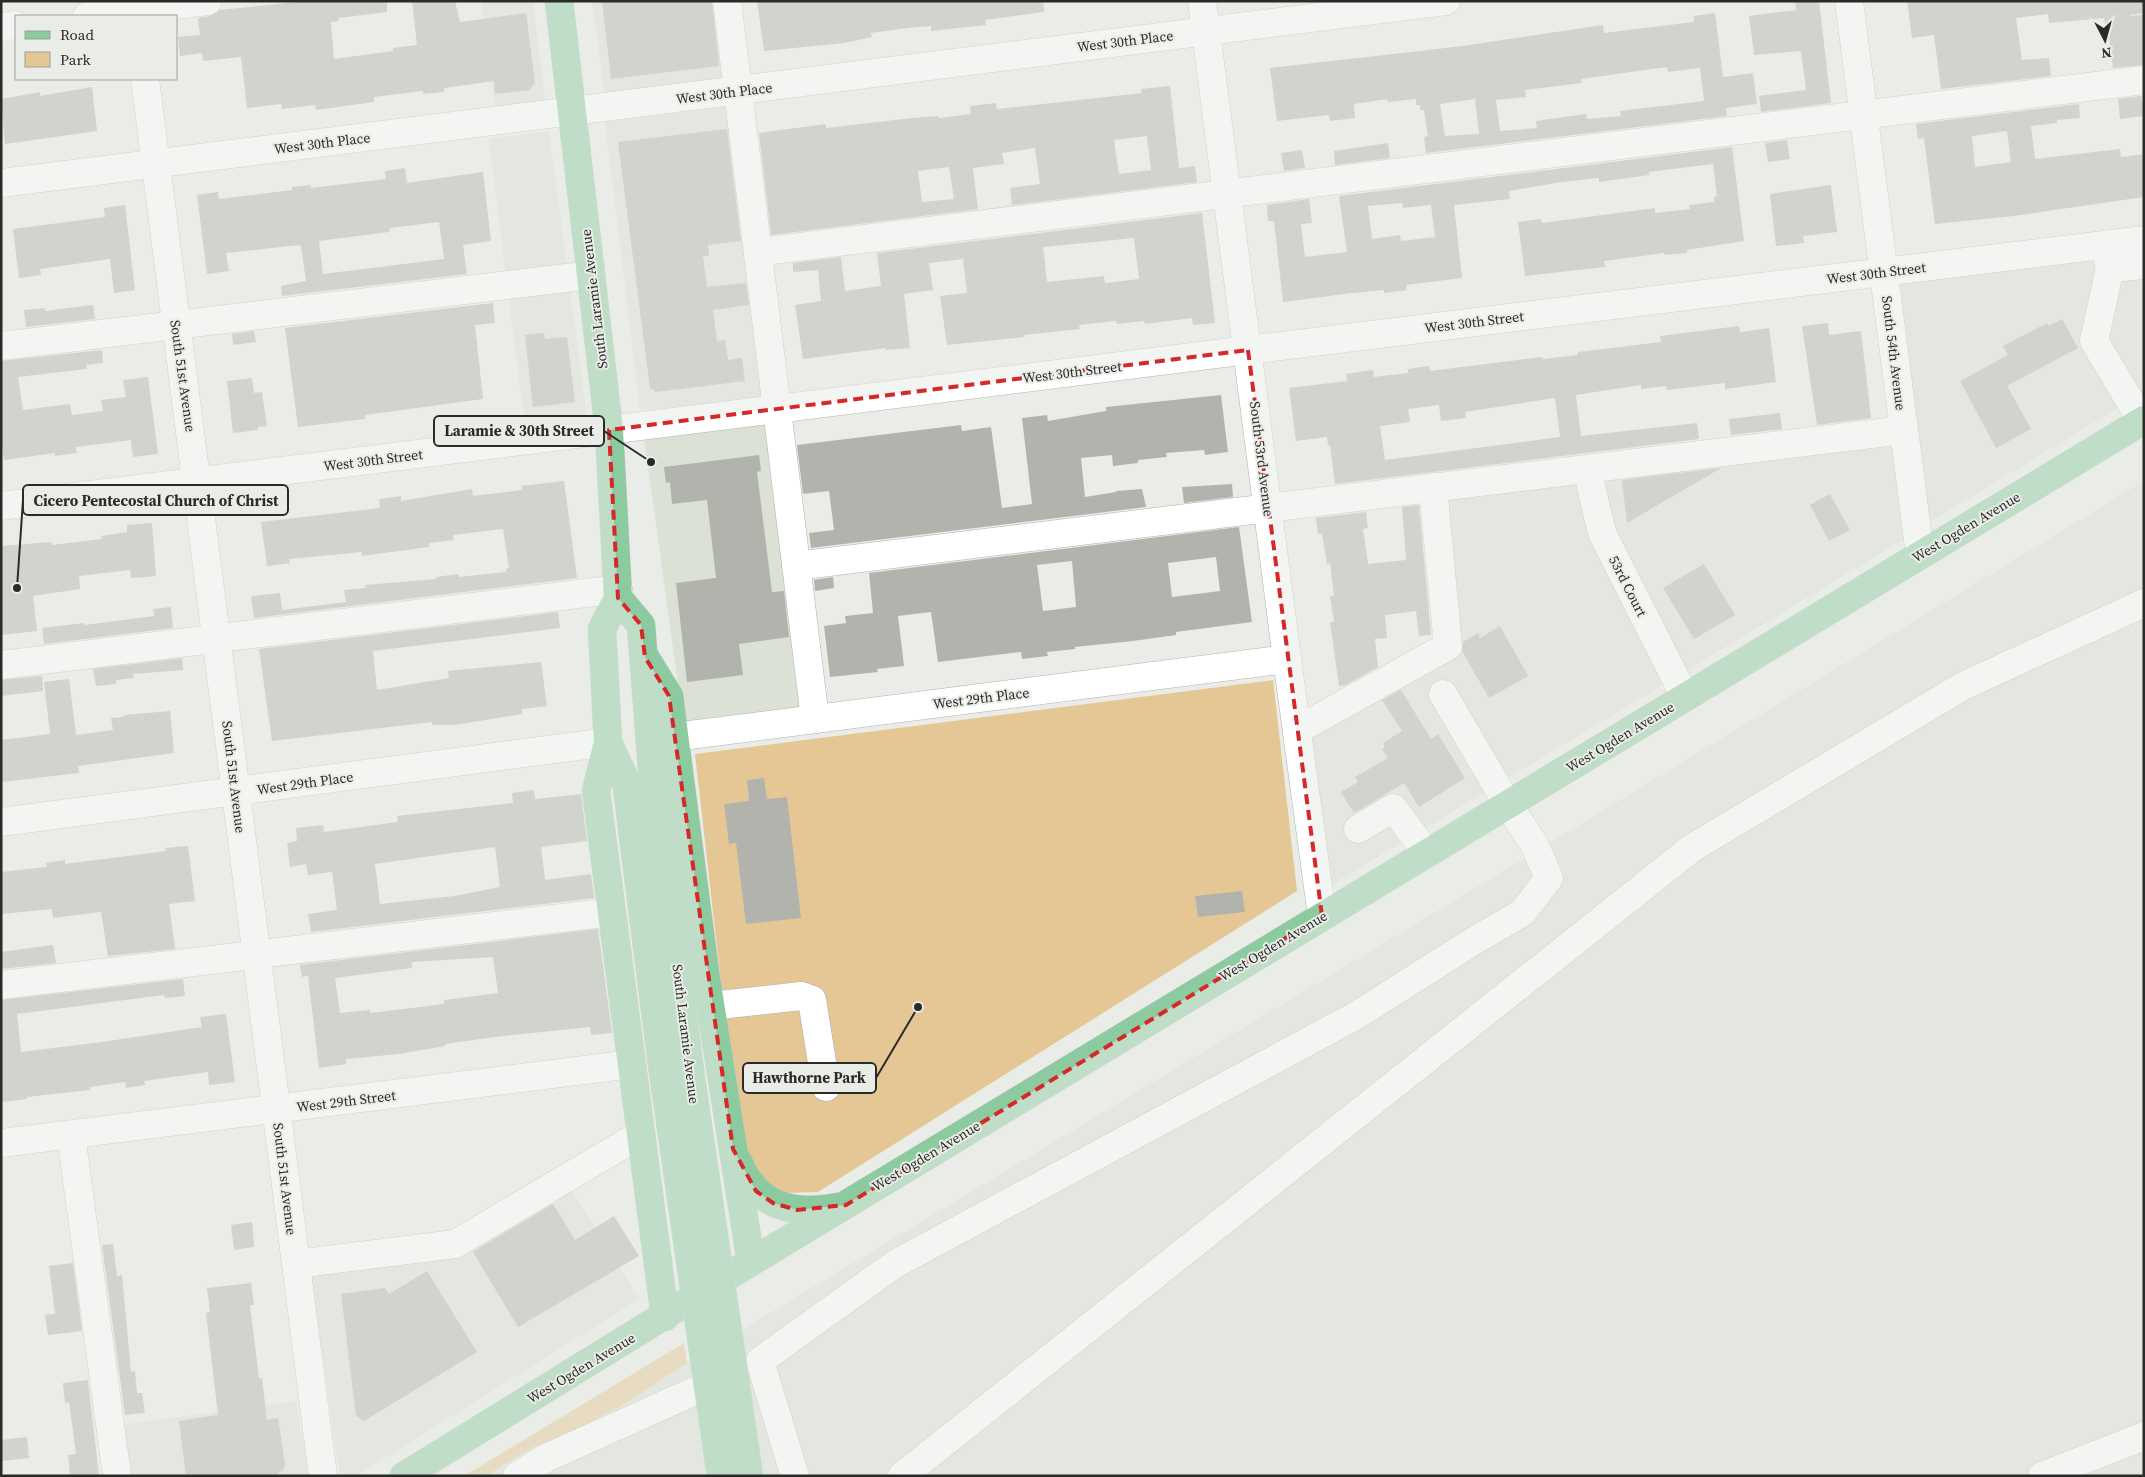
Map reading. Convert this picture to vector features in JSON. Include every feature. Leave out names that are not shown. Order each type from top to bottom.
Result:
[{"type":"main road","name":"South Laramie Avenue","points":[[559,1],[609,430],[618,594],[602,629],[608,742],[626,781],[663,1072],[721,1476]]},
{"type":"main road","name":"West Ogden Avenue","points":[[404,1476],[665,1317],[751,1262],[2143,420]]},
{"type":"main road","name":"South Laramie Avenue","points":[[618,594],[641,625],[645,657],[652,768],[690,1071],[749,1476]]},
{"type":"main road","points":[[645,657],[669,696],[711,1006],[751,1262]]},
{"type":"main road","points":[[608,742],[596,791],[665,1317]]},
{"type":"main road","points":[[733,1149],[745,1177],[756,1191],[773,1203],[797,1210],[822,1210],[846,1205]]},
{"type":"street","points":[[94,15],[208,1]]},
{"type":"street","points":[[727,1],[815,719]]},
{"type":"street","name":"South 53rd Avenue","points":[[1202,1],[1322,916]]},
{"type":"street","name":"West 30th Place","points":[[1,183],[572,113],[1206,30],[1446,1]]},
{"type":"street","name":"South 54th Avenue","points":[[1850,1],[1920,555]]},
{"type":"street","points":[[1,27],[15,25]]},
{"type":"street","name":"South 51st Avenue","points":[[145,80],[323,1476]]},
{"type":"street","points":[[758,252],[2144,80]]},
{"type":"street","name":"West 30th Street","points":[[1,506],[1884,272],[2107,256],[2144,240]]},
{"type":"street","points":[[2143,420],[2094,341],[2107,256],[2144,265]]},
{"type":"street","points":[[1,346],[591,275]]},
{"type":"street","points":[[796,566],[1904,430]]},
{"type":"street","name":"53rd Court","points":[[1587,468],[1602,533],[1685,697]]},
{"type":"street","points":[[1297,730],[1448,646],[1432,487]]},
{"type":"street","points":[[1,664],[216,637],[618,594]]},
{"type":"street","points":[[902,1476],[1692,848],[1963,686],[2144,604]]},
{"type":"street","name":"West 29th Place","points":[[674,737],[1287,660]]},
{"type":"street","points":[[517,1476],[546,1458],[760,1361],[895,1264],[1325,1033],[1522,913],[1549,878],[1534,844],[1508,805],[1443,694]]},
{"type":"street","name":"West 29th Place","points":[[1,822],[608,742]]},
{"type":"street","points":[[1358,829],[1393,808],[1427,853]]},
{"type":"street","points":[[1,985],[612,912]]},
{"type":"street","points":[[711,1006],[802,996],[812,1000],[826,1087]]},
{"type":"street","name":"West 29th Street","points":[[1,1143],[632,1064]]},
{"type":"street","points":[[296,1264],[455,1244],[641,1134]]},
{"type":"street","points":[[71,1135],[117,1476]]},
{"type":"street","points":[[760,1361],[795,1476]]},
{"type":"street","points":[[2042,1476],[2144,1436]]},
{"type":"highlighted area","points":[[1248,350],[1322,916],[846,1205],[797,1210],[773,1203],[756,1191],[733,1149],[669,696],[645,657],[641,625],[618,598],[609,430]]},
{"type":"shaded area","points":[[481,1],[533,1],[546,105],[496,110]]},
{"type":"shaded area","points":[[592,1],[726,1],[737,82],[605,98]]},
{"type":"shaded area","points":[[740,105],[776,398],[640,410],[605,122]]},
{"type":"shaded area","points":[[549,131],[587,418],[525,425],[489,139]]},
{"type":"shaded area","points":[[2144,252],[2144,392],[1930,522],[1899,284]]},
{"type":"shaded area","points":[[778,421],[814,709],[684,727],[644,438]]},
{"type":"shaded area","points":[[1891,431],[1906,538],[1331,885],[1310,722],[1448,646],[1433,487]]},
{"type":"shaded area","points":[[2144,481],[2144,1476],[486,1476],[533,1447],[574,1431],[626,1403],[687,1363],[1535,852]]},
{"type":"shaded area","points":[[565,1179],[639,1299],[356,1476],[340,1476],[309,1263],[455,1244]]},
{"type":"shaded area","points":[[296,1401],[309,1476],[117,1476],[110,1426]]},
{"type":"green space","points":[[1273,680],[1297,891],[818,1192],[785,1193],[755,1181],[737,1123],[695,754]]},
{"type":"green space","points":[[684,1343],[687,1363],[626,1403],[574,1431],[533,1447],[486,1476],[464,1476]]},
{"type":"building","points":[[305,1],[387,1],[387,12],[338,18],[339,21],[331,22],[334,59],[393,51],[393,48],[417,45],[412,1],[455,1],[460,22],[526,13],[535,83],[530,90],[495,94],[494,81],[444,88],[444,92],[423,94],[423,91],[374,97],[374,102],[316,110],[315,105],[282,109],[281,104],[247,108],[241,57],[203,61],[202,53],[180,56],[178,37],[200,35],[198,18],[210,16],[220,10]]},
{"type":"building","points":[[602,1],[712,1],[719,66],[611,79]]},
{"type":"building","points":[[757,1],[1043,1],[1044,12],[985,20],[986,25],[931,31],[931,26],[908,28],[871,33],[872,37],[844,43],[764,51]]},
{"type":"building","points":[[1795,1],[1819,1],[1831,103],[1761,112],[1759,96],[1806,90],[1801,51],[1754,55],[1749,16],[1796,10]]},
{"type":"building","points":[[1907,1],[2144,1],[2144,13],[2130,16],[2144,15],[2144,65],[2113,68],[2108,29],[2106,29],[2104,18],[2049,23],[2048,14],[2016,18],[2022,60],[2049,58],[2051,76],[1941,89],[1934,35],[1912,38]]},
{"type":"building","points":[[1715,13],[1723,77],[1753,73],[1757,104],[1726,108],[1727,116],[1426,153],[1424,137],[1428,136],[1424,110],[1420,110],[1420,105],[1416,105],[1416,99],[1388,102],[1387,99],[1354,104],[1355,118],[1330,121],[1329,115],[1277,121],[1270,68],[1463,46],[1603,25],[1604,33],[1694,22],[1694,16]],"holes":[[[1667,67],[1668,72],[1700,68],[1704,101],[1620,111],[1621,116],[1587,119],[1586,114],[1536,121],[1537,128],[1500,131],[1496,100],[1526,97],[1525,90],[1582,83],[1581,79]],[[1475,99],[1479,134],[1445,136],[1440,104]]]},
{"type":"building","points":[[1170,86],[1179,168],[1195,166],[1197,182],[1012,205],[1010,188],[1040,184],[1035,148],[1002,153],[1004,164],[973,168],[978,209],[771,235],[759,133],[826,124],[826,128],[912,118],[938,116],[939,118],[971,114],[970,106],[996,103],[997,109],[1142,93],[1141,89]],"holes":[[[1147,136],[1151,170],[1119,174],[1114,140]],[[949,167],[954,199],[922,202],[918,171]]]},
{"type":"building","points":[[92,87],[97,131],[5,144],[1,99],[40,92],[40,96]]},
{"type":"building","points":[[2141,96],[2144,116],[2120,119],[2118,99]]},
{"type":"building","points":[[2079,104],[2080,118],[2057,120],[2057,123],[2031,126],[2035,159],[2120,149],[2121,157],[2144,154],[2144,197],[2014,216],[1935,224],[1924,138],[1918,139],[1916,124]],"holes":[[[2007,131],[2011,162],[1975,167],[1972,136]]]},
{"type":"building","points":[[727,129],[741,241],[708,245],[709,256],[703,256],[707,287],[746,283],[749,305],[713,310],[717,341],[725,340],[728,360],[742,358],[745,381],[656,392],[650,388],[618,142]]},
{"type":"building","points":[[1787,140],[1790,159],[1768,162],[1765,143]]},
{"type":"building","points":[[1388,143],[1390,158],[1335,165],[1334,151]]},
{"type":"building","points":[[1732,147],[1744,241],[1687,250],[1687,253],[1664,255],[1664,253],[1604,261],[1605,267],[1525,276],[1518,222],[1541,219],[1542,223],[1655,208],[1655,213],[1690,209],[1689,205],[1714,202],[1714,197],[1717,196],[1713,164],[1649,172],[1649,175],[1599,182],[1599,178],[1562,182],[1509,191],[1510,199],[1454,205],[1462,278],[1406,285],[1407,290],[1384,293],[1384,290],[1352,293],[1283,302],[1274,221],[1268,221],[1267,205],[1309,199],[1312,223],[1301,224],[1305,257],[1347,252],[1339,196]],"holes":[[[1402,203],[1403,208],[1431,205],[1435,237],[1401,241],[1400,235],[1372,239],[1368,206]]]},
{"type":"building","points":[[1302,150],[1305,168],[1284,171],[1281,153]]},
{"type":"building","points":[[405,168],[407,183],[483,172],[491,241],[463,245],[467,274],[282,296],[281,286],[306,281],[301,247],[299,245],[226,253],[229,271],[207,274],[197,195],[218,192],[219,199],[292,190],[292,187],[311,185],[311,188],[386,179],[385,171]],"holes":[[[439,222],[444,259],[323,274],[319,241],[389,232],[390,228]]]},
{"type":"building","points":[[1831,185],[1837,232],[1803,236],[1804,243],[1776,246],[1770,194]]},
{"type":"building","points":[[125,205],[135,290],[114,293],[110,259],[40,269],[41,275],[19,278],[13,229],[105,217],[104,208]]},
{"type":"building","points":[[1202,213],[1215,323],[1193,325],[1192,318],[1145,324],[1144,321],[1117,324],[1116,321],[1079,325],[1080,329],[1024,335],[1025,337],[947,345],[940,296],[967,293],[963,259],[929,263],[933,290],[904,294],[910,348],[886,350],[886,348],[803,359],[795,305],[821,301],[818,270],[793,272],[793,263],[841,257],[845,291],[881,286],[877,253]],"holes":[[[1134,238],[1139,279],[1105,283],[1104,276],[1047,282],[1043,247]]]},
{"type":"building","points":[[493,303],[495,323],[475,325],[483,399],[365,415],[365,419],[298,427],[285,328]]},
{"type":"building","points":[[93,305],[95,319],[26,327],[24,310],[45,308],[45,311]]},
{"type":"building","points":[[2062,319],[2078,348],[2007,386],[2031,429],[1996,448],[1960,381],[2008,355],[2003,346],[2047,323],[2049,326]]},
{"type":"building","points":[[1828,323],[1829,335],[1861,331],[1871,418],[1817,425],[1802,326]]},
{"type":"building","points":[[1739,326],[1740,332],[1769,328],[1776,382],[1725,389],[1725,383],[1667,390],[1666,386],[1641,389],[1641,385],[1576,395],[1581,436],[1697,423],[1699,439],[1335,484],[1330,445],[1328,445],[1327,437],[1296,441],[1289,388],[1347,381],[1346,374],[1373,370],[1374,377],[1408,373],[1408,369],[1429,366],[1430,371],[1542,357],[1543,359],[1578,355],[1578,352],[1661,342],[1660,336]],"holes":[[[1555,398],[1560,437],[1385,460],[1380,426],[1410,422],[1408,409],[1439,405],[1441,421],[1466,418],[1465,412]]]},
{"type":"building","points":[[254,331],[256,342],[233,345],[232,334]]},
{"type":"building","points":[[544,333],[545,339],[567,337],[575,402],[533,407],[525,335]]},
{"type":"building","points":[[102,350],[103,363],[86,365],[87,369],[18,377],[23,410],[70,404],[72,415],[103,411],[101,400],[126,397],[123,380],[148,377],[158,454],[133,457],[131,440],[76,447],[77,453],[55,456],[55,453],[4,460],[1,441],[1,361]]},
{"type":"building","points":[[252,378],[254,393],[262,392],[267,426],[258,427],[258,430],[233,433],[227,381]]},
{"type":"building","points":[[1221,395],[1228,452],[1205,455],[1204,450],[1166,453],[1167,457],[1138,460],[1138,463],[1113,466],[1112,455],[1081,458],[1085,497],[1116,491],[1142,489],[1146,507],[811,548],[809,533],[834,530],[829,491],[803,494],[797,445],[961,425],[962,431],[991,427],[1002,508],[1032,504],[1022,418],[1047,415],[1048,421],[1106,411],[1106,407]]},
{"type":"building","points":[[1780,413],[1782,429],[1731,435],[1729,419]]},
{"type":"building","points":[[759,455],[761,471],[757,472],[772,592],[784,591],[789,637],[739,644],[743,675],[687,682],[676,583],[716,578],[707,500],[672,504],[670,482],[666,483],[664,467]]},
{"type":"building","points":[[1721,468],[1627,523],[1622,480]]},
{"type":"building","points":[[564,481],[577,578],[254,618],[251,596],[280,593],[282,610],[346,602],[344,590],[365,588],[365,585],[436,579],[436,577],[458,574],[459,577],[506,572],[506,569],[509,568],[503,529],[453,535],[454,540],[429,543],[429,547],[362,556],[362,552],[289,559],[290,563],[267,566],[261,522],[380,508],[379,499],[401,496],[401,501],[472,489],[473,496],[522,490],[521,486]]},
{"type":"building","points":[[1232,484],[1233,497],[1184,503],[1182,487]]},
{"type":"building","points":[[1830,494],[1850,530],[1829,541],[1810,505]]},
{"type":"building","points":[[1419,505],[1431,635],[1419,636],[1416,611],[1385,615],[1387,638],[1375,639],[1378,667],[1346,685],[1339,686],[1330,622],[1334,622],[1330,596],[1334,596],[1330,563],[1327,564],[1322,534],[1318,534],[1316,518],[1366,512],[1368,528],[1363,529],[1368,564],[1406,560],[1402,507]]},
{"type":"building","points":[[152,523],[156,576],[131,578],[130,570],[79,576],[80,589],[33,596],[37,631],[1,635],[1,546],[51,542],[52,545],[102,539],[101,536],[127,532],[127,525]]},
{"type":"building","points":[[1239,527],[1252,622],[1176,632],[1176,635],[1075,647],[1075,649],[1047,652],[1048,656],[1022,659],[1021,652],[938,662],[931,612],[898,616],[904,666],[877,669],[878,672],[830,677],[824,626],[846,623],[845,616],[873,613],[869,573]],"holes":[[[1216,557],[1220,591],[1172,597],[1168,563]],[[1072,561],[1076,607],[1043,611],[1037,565]]]},
{"type":"building","points":[[1704,564],[1735,615],[1694,639],[1663,588]]},
{"type":"building","points":[[833,577],[834,588],[815,591],[814,580]]},
{"type":"building","points":[[171,607],[173,628],[44,644],[42,628],[84,623],[85,625],[154,616],[153,609]]},
{"type":"building","points":[[558,612],[560,628],[373,651],[377,690],[449,678],[448,671],[541,662],[547,706],[522,709],[522,714],[455,725],[432,725],[432,722],[272,741],[259,649]]},
{"type":"building","points":[[1500,626],[1528,676],[1489,698],[1462,651],[1463,642],[1478,633],[1480,638]]},
{"type":"building","points":[[182,658],[183,670],[133,674],[134,678],[116,680],[116,684],[96,686],[93,669]]},
{"type":"building","points":[[42,676],[43,691],[1,696],[1,680]]},
{"type":"building","points":[[69,679],[76,735],[113,730],[111,718],[170,711],[174,753],[78,766],[79,773],[1,782],[1,740],[50,734],[44,682]]},
{"type":"building","points":[[1401,690],[1431,739],[1438,734],[1465,778],[1419,807],[1404,783],[1354,813],[1341,792],[1358,782],[1355,777],[1388,758],[1382,749],[1385,747],[1383,743],[1402,731],[1382,700]]},
{"type":"building","points":[[764,778],[767,799],[787,797],[801,918],[746,924],[736,843],[729,844],[724,804],[749,801],[747,780]]},
{"type":"building","points":[[534,790],[535,799],[581,794],[587,841],[541,847],[545,880],[591,874],[594,898],[311,932],[308,914],[337,910],[332,872],[308,875],[306,864],[290,867],[287,843],[297,841],[296,828],[323,825],[324,832],[398,822],[397,816],[513,803],[512,793]],"holes":[[[495,847],[500,887],[455,896],[380,904],[375,864]]]},
{"type":"building","points":[[188,846],[195,901],[169,904],[175,949],[108,956],[101,912],[53,918],[52,909],[1,914],[1,872],[47,867],[46,863],[65,860],[65,864],[166,851],[165,848]]},
{"type":"building","points":[[1242,891],[1245,912],[1198,917],[1195,896]]},
{"type":"building","points":[[598,929],[612,1033],[591,1035],[590,1027],[494,1037],[445,1044],[445,1046],[399,1054],[346,1059],[346,1064],[319,1068],[308,976],[302,977],[300,965]],"holes":[[[493,957],[498,993],[444,1000],[444,1004],[370,1013],[370,1010],[340,1013],[335,978],[412,968],[412,962]]]},
{"type":"building","points":[[53,945],[56,963],[1,969],[1,952]]},
{"type":"building","points":[[183,979],[185,996],[165,998],[164,995],[17,1014],[21,1052],[202,1027],[200,1017],[226,1014],[235,1082],[209,1085],[208,1072],[144,1081],[145,1085],[126,1088],[125,1082],[90,1087],[90,1090],[26,1097],[27,1099],[1,1102],[1,1000]]},
{"type":"building","points":[[553,1204],[575,1240],[614,1216],[639,1256],[518,1327],[473,1252]]},
{"type":"building","points":[[252,1222],[254,1247],[234,1250],[231,1225]]},
{"type":"building","points":[[113,1244],[117,1276],[122,1275],[131,1372],[135,1371],[137,1393],[142,1393],[145,1413],[125,1415],[102,1245]]},
{"type":"building","points":[[73,1263],[82,1331],[48,1335],[45,1315],[55,1314],[49,1266]]},
{"type":"building","points":[[427,1271],[477,1352],[364,1421],[356,1416],[341,1294],[385,1288],[389,1294]]},
{"type":"building","points":[[251,1283],[254,1305],[250,1305],[259,1378],[262,1378],[267,1420],[278,1418],[285,1465],[283,1470],[274,1476],[186,1476],[179,1421],[218,1415],[206,1313],[210,1312],[207,1288]]},
{"type":"building","points":[[88,1380],[99,1476],[70,1476],[68,1455],[76,1454],[69,1402],[65,1403],[63,1383]]},
{"type":"building","points":[[27,1437],[29,1458],[1,1461],[1,1440]]},
{"type":"place","name":"Laramie & 30th Street","points":[[651,462]]},
{"type":"place","name":"Cicero Pentecostal Church of Christ","points":[[17,588]]},
{"type":"place","name":"Hawthorne Park","points":[[918,1007]]}]
